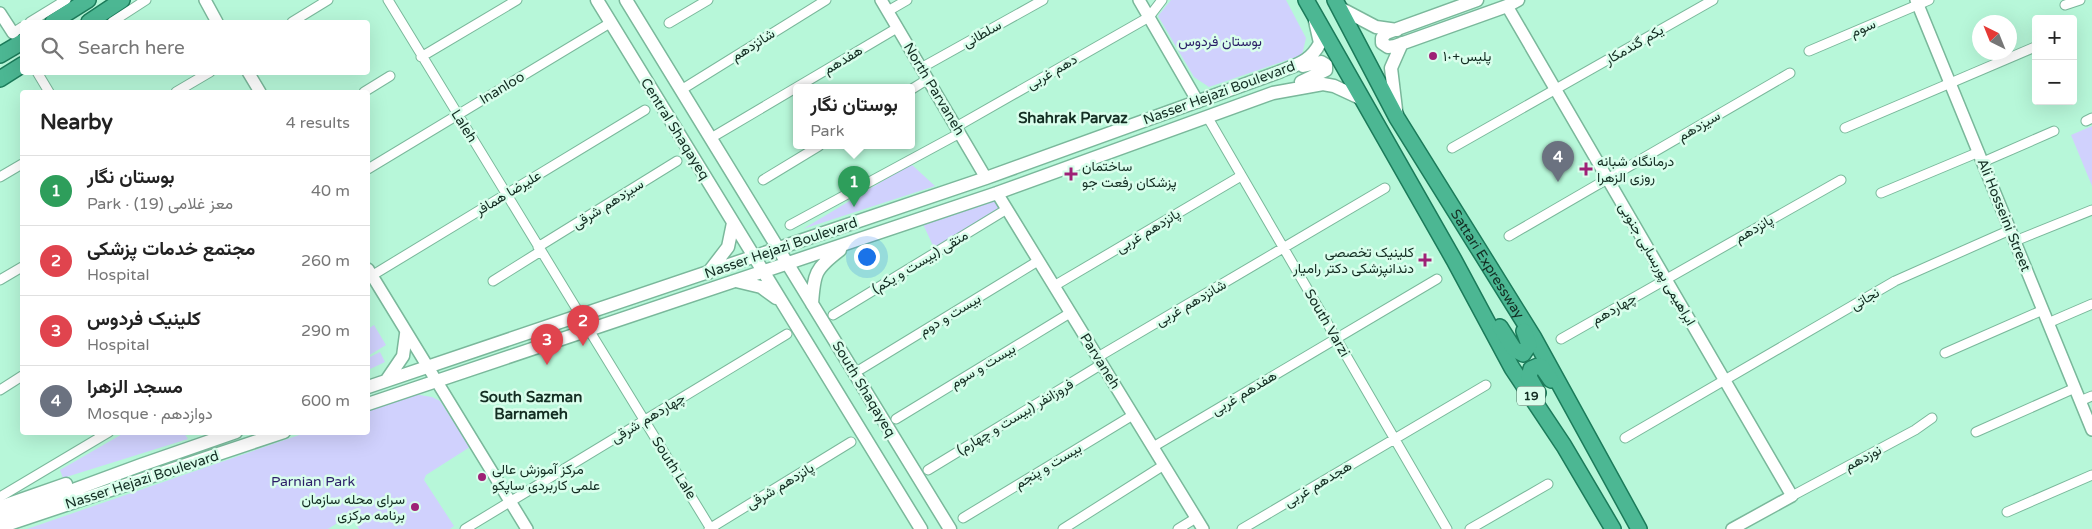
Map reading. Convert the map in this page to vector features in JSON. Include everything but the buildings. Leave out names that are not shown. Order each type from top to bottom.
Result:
[{"type":"highway","points":[[56,20],[88,0]]},
{"type":"highway","points":[[91,20],[122,0]]},
{"type":"highway","name":"Sattari Expressway","points":[[1338,4],[1398,118],[1550,365],[1574,414],[1639,529]]},
{"type":"highway","name":"19","points":[[1309,5],[1362,99]]},
{"type":"highway","points":[[0,56],[19,34]]},
{"type":"highway","points":[[0,79],[20,66]]},
{"type":"highway","name":"Sattari Expressway","points":[[1362,99],[1454,260],[1512,368],[1564,446],[1612,529]]},
{"type":"highway","points":[[1454,260],[1481,293],[1514,349],[1523,354],[1528,349],[1529,342],[1509,301]]},
{"type":"highway","points":[[1564,446],[1560,433],[1529,377],[1531,369],[1538,366],[1542,367],[1574,414]]},
{"type":"main road","name":"Central Shaqayeq","points":[[596,0],[754,257]]},
{"type":"main road","name":"Central Shaqayeq","points":[[626,0],[778,249]]},
{"type":"main road","points":[[1477,0],[1386,33],[1381,40],[1388,47],[1402,44],[1512,3]]},
{"type":"main road","points":[[1338,4],[1376,27],[1397,30]]},
{"type":"main road","name":"Nasser Hejazi Boulevard","points":[[370,386],[707,274],[986,178],[1279,72],[1309,59],[1320,43],[1309,5]]},
{"type":"main road","points":[[1398,118],[1397,98],[1391,77],[1391,68],[1402,44]]},
{"type":"main road","points":[[1274,93],[1319,75],[1326,70],[1326,67],[1321,62],[1279,72]]},
{"type":"main road","name":"Nasser Hejazi Boulevard","points":[[370,403],[997,193],[1274,93],[1323,84],[1334,86],[1362,99]]},
{"type":"main road","points":[[707,274],[728,248],[733,223]]},
{"type":"main road","points":[[812,304],[815,276],[821,265],[848,244]]},
{"type":"main road","name":"South Shaqayeq","points":[[778,249],[950,529]]},
{"type":"main road","name":"South Shaqayeq","points":[[754,257],[921,529]]},
{"type":"main road","points":[[734,281],[746,282],[761,287],[782,303]]},
{"type":"main road","points":[[386,381],[403,356],[406,334]]},
{"type":"main road","name":"Nasser Hejazi Boulevard","points":[[0,517],[227,435]]},
{"type":"main road","name":"Nasser Hejazi Boulevard","points":[[0,527],[275,435]]},
{"type":"main road","points":[[0,499],[141,465]]},
{"type":"main road","points":[[18,529],[96,501],[146,479]]},
{"type":"street","points":[[33,20],[66,0]]},
{"type":"street","points":[[115,20],[146,0]]},
{"type":"street","points":[[204,0],[216,20]]},
{"type":"street","points":[[295,20],[328,0]]},
{"type":"street","name":"Laleh","points":[[388,0],[421,57],[581,316]]},
{"type":"street","points":[[421,57],[517,0]]},
{"type":"street","points":[[669,23],[708,0]]},
{"type":"street","name":"شانزدهم","points":[[681,90],[826,0]]},
{"type":"street","name":"North Parvaneh","points":[[881,0],[986,178]]},
{"type":"street","points":[[888,11],[907,0]]},
{"type":"street","name":"سلطانی","points":[[921,68],[1043,0]]},
{"type":"street","points":[[1138,0],[1198,102]]},
{"type":"street","points":[[1149,18],[1162,0]]},
{"type":"street","name":"یکم گندمکار","points":[[1452,148],[1713,0]]},
{"type":"street","points":[[2065,5],[2080,0]]},
{"type":"street","name":"سوم","points":[[1809,51],[1921,2]]},
{"type":"street","name":"Ali Hosseini Street","points":[[1921,2],[1950,83],[2092,430]]},
{"type":"street","name":"ابراهیمی پوربسابی جنوبی","points":[[1512,3],[1556,89],[1792,496]]},
{"type":"street","points":[[0,13],[19,34]]},
{"type":"street","name":"دهم غربی","points":[[790,225],[958,130],[1149,18]]},
{"type":"street","name":"Inanloo","points":[[370,168],[610,23]]},
{"type":"street","name":"هفدهم","points":[[802,84],[897,28]]},
{"type":"street","points":[[1845,128],[2032,48]]},
{"type":"street","name":"سیزدهم","points":[[1508,236],[1790,74]]},
{"type":"street","points":[[39,75],[48,90]]},
{"type":"street","points":[[179,90],[205,75]]},
{"type":"street","points":[[250,75],[259,90]]},
{"type":"street","points":[[367,90],[390,76]]},
{"type":"street","points":[[915,87],[928,79]]},
{"type":"street","name":"هفدهم","points":[[710,138],[793,89]]},
{"type":"street","name":"علیرضا همافر","points":[[370,273],[506,195],[645,110]]},
{"type":"street","name":"South Varzi","points":[[1208,118],[1447,529]]},
{"type":"street","points":[[1881,193],[2054,132]]},
{"type":"street","points":[[763,180],[814,149]]},
{"type":"street","name":"سیزدهم شرقی","points":[[494,281],[539,249],[677,162]]},
{"type":"street","points":[[0,177],[20,165]]},
{"type":"street","name":"پانزدهم غربی","points":[[1054,286],[1241,176]]},
{"type":"street","name":"پانزدهم","points":[[1666,279],[1841,180]]},
{"type":"street","name":"شانزدهم غربی","points":[[1100,361],[1385,188]]},
{"type":"street","name":"Parvaneh","points":[[997,193],[1203,529]]},
{"type":"street","name":"متقی (بیست و یکم)","points":[[833,315],[1006,209]]},
{"type":"street","name":"نجاتی","points":[[1725,380],[1895,281],[2012,235],[2092,210]]},
{"type":"street","name":"بیست و دوم","points":[[861,369],[1038,261]]},
{"type":"street","points":[[0,280],[20,268]]},
{"type":"street","points":[[370,276],[526,529]]},
{"type":"street","name":"هفدهم غربی","points":[[1153,447],[1437,279]]},
{"type":"street","name":"چهاردهم","points":[[1561,339],[1666,279]]},
{"type":"street","points":[[2048,323],[2092,304]]},
{"type":"street","points":[[1945,353],[2043,310]]},
{"type":"street","name":"بیست و سوم","points":[[896,419],[1070,313]]},
{"type":"street","name":"South Lale","points":[[589,330],[710,529]]},
{"type":"street","name":"چهاردهم شرقی","points":[[464,529],[787,334]]},
{"type":"street","name":"فروزانفر (بیست و چهارم)","points":[[928,470],[1100,361]]},
{"type":"street","points":[[0,390],[20,377]]},
{"type":"street","points":[[1625,438],[1725,380]]},
{"type":"street","name":"هجدهم غربی","points":[[1242,529],[1486,385]]},
{"type":"street","points":[[1976,432],[2075,388]]},
{"type":"street","points":[[2080,401],[2092,396]]},
{"type":"street","name":"بیست و پنجم","points":[[963,518],[1133,415]]},
{"type":"street","name":"نوزدهم","points":[[1792,496],[1915,430],[1932,418]]},
{"type":"street","points":[[0,499],[104,435]]},
{"type":"street","name":"پانزدهم شرقی","points":[[710,529],[851,442]]},
{"type":"street","points":[[1062,529],[1164,465]]},
{"type":"street","points":[[2006,512],[2092,475]]},
{"type":"street","points":[[1470,529],[1548,484]]},
{"type":"street","points":[[1732,529],[1792,496]]},
{"type":"street","points":[[1178,529],[1196,518]]},
{"type":"green space","name":"بوستان فردوس","points":[[1171,0],[1286,0],[1306,38],[1302,55],[1209,87],[1194,77],[1158,16]]},
{"type":"green space","points":[[2092,126],[2092,186],[2071,135]]},
{"type":"green space","points":[[911,164],[935,186],[803,229]]},
{"type":"green space","points":[[993,195],[1001,211],[935,250],[922,222]]},
{"type":"green space","points":[[374,325],[386,345],[370,355],[370,328]]},
{"type":"green space","points":[[380,352],[385,362],[370,369],[370,357]]},
{"type":"green space","name":"Parnian Park","points":[[414,394],[432,397],[440,401],[470,447],[426,475],[424,480],[454,526],[450,529],[359,529],[350,515],[328,529],[27,529],[299,435],[370,435],[370,410]]},
{"type":"green space","points":[[121,435],[185,435],[188,439],[63,478],[60,470]]},
{"type":"place","name":"پلیس+١٠","points":[[1433,56]]},
{"type":"place","name":"درمانگاه شبانه روزی الزهرا","points":[[1586,169]]},
{"type":"place","name":"ساختمان پزشكان رفعت جو","points":[[1071,174]]},
{"type":"place","name":"مسجد الزهرا","points":[[1558,182]]},
{"type":"place","name":"بوستان نگار","points":[[854,207]]},
{"type":"place","name":"کلینیک تخصصی دندانپزشکی دکتر رامیار","points":[[1425,260]]},
{"type":"place","name":"مجتمع خدمات پزشکی","points":[[583,346]]},
{"type":"place","name":"کلینیک فردوس","points":[[547,365]]},
{"type":"place","name":"مرکز آموزش عالی علمی کاربردی ساپکو","points":[[482,477]]},
{"type":"place","name":"سرای محله سازمان برنامه مرکزی","points":[[415,507]]},
{"type":"district","name":"Shahrak Parvaz","points":[[1073,118]]},
{"type":"district","name":"South Sazman Barnameh","points":[[531,406]]}]
